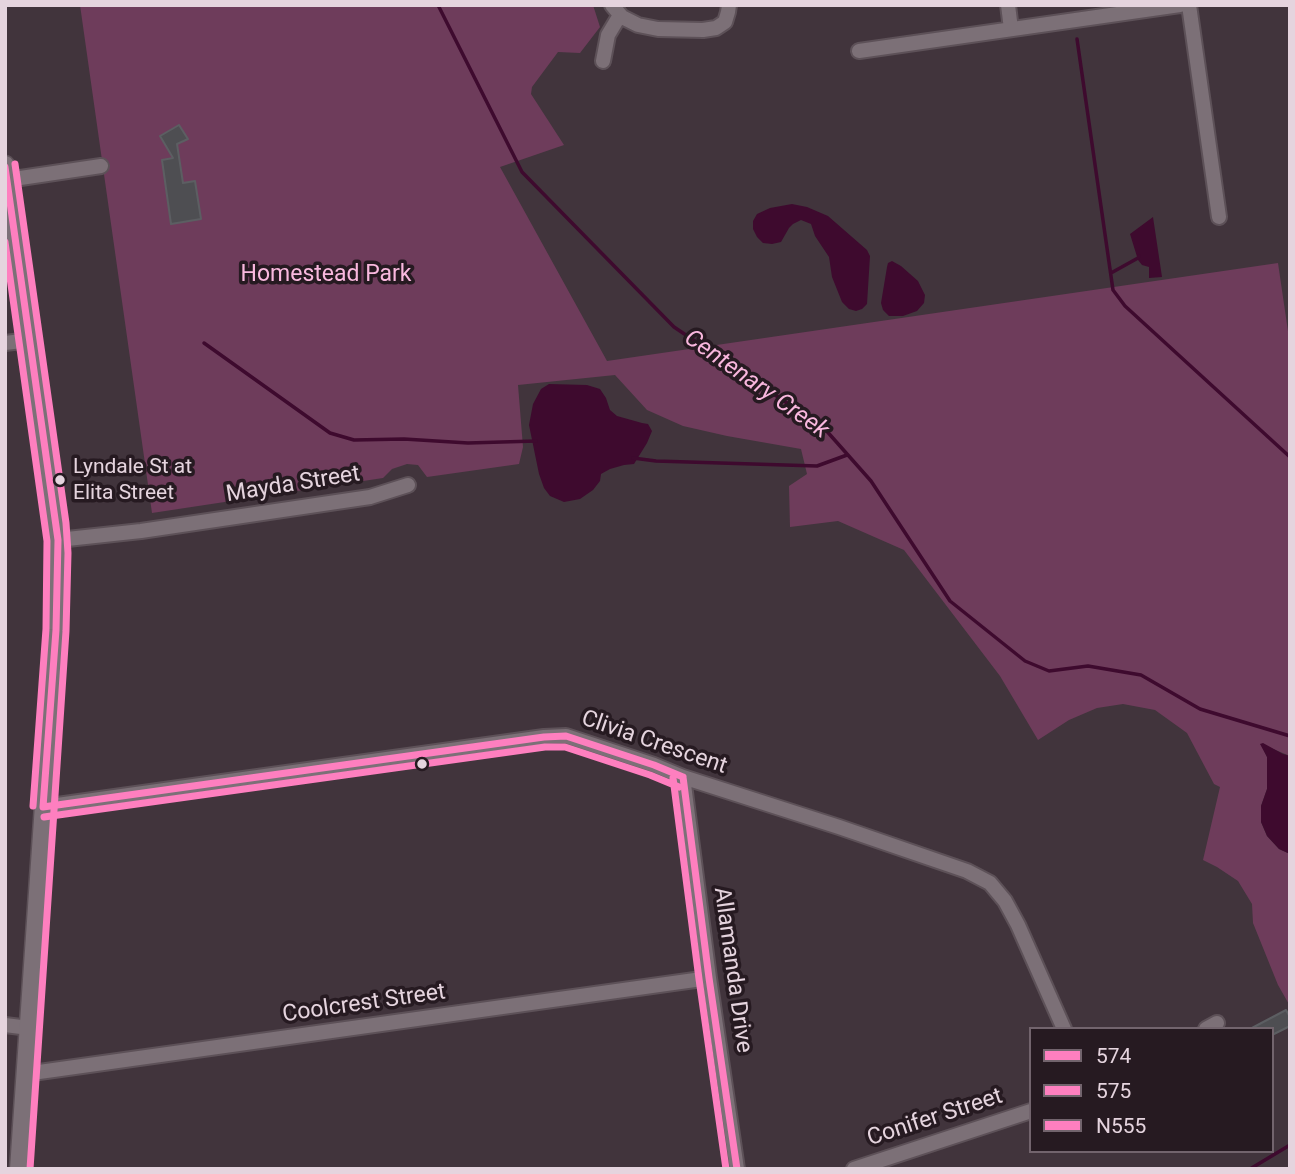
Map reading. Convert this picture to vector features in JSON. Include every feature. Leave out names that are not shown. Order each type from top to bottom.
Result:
[{"type":"street","points":[[612,5],[622,17],[638,24],[658,29],[703,30],[716,28],[725,22],[729,5]]},
{"type":"street","points":[[1008,5],[1011,29]]},
{"type":"street","points":[[859,51],[1180,5]]},
{"type":"street","points":[[1189,5],[1219,217]]},
{"type":"street","points":[[603,61],[608,35],[617,20],[622,17]]},
{"type":"street","points":[[19,1169],[56,630],[58,540],[6,172],[101,166]]},
{"type":"street","points":[[5,343],[30,340]]},
{"type":"street","name":"Mayda Street","points":[[58,540],[141,531],[370,497],[408,485]]},
{"type":"street","name":"Clivia Crescent","points":[[43,807],[566,736],[967,871],[990,883],[1006,901],[1063,1027]]},
{"type":"street","name":"Allamanda Drive","points":[[683,777],[737,1169]]},
{"type":"street","name":"Coolcrest Street","points":[[25,1074],[709,978]]},
{"type":"street","points":[[5,1025],[29,1027]]},
{"type":"street","name":"Conifer Street","points":[[854,1169],[1029,1112]]},
{"type":"green space","name":"Homestead Park","points":[[80,5],[593,5],[600,27],[580,53],[558,52],[532,87],[531,94],[564,145],[500,167],[607,361],[1278,263],[1290,345],[1290,756],[1261,744],[1267,757],[1267,789],[1261,806],[1261,822],[1267,836],[1279,849],[1290,854],[1290,1006],[1278,985],[1253,923],[1252,904],[1238,881],[1203,860],[1220,787],[1214,784],[1187,733],[1155,710],[1123,704],[1097,708],[1069,720],[1038,740],[1000,676],[904,550],[838,521],[790,527],[789,486],[807,474],[801,449],[683,426],[647,410],[615,375],[518,385],[523,447],[519,464],[427,477],[418,465],[407,464],[392,469],[383,478],[152,513]]},
{"type":"shaded area","points":[[792,204],[828,216],[867,250],[870,256],[867,304],[862,309],[849,309],[842,302],[832,277],[829,257],[815,236],[811,224],[801,220],[793,224],[781,242],[763,243],[757,237],[753,221],[757,214],[770,208]]},
{"type":"shaded area","points":[[1153,217],[1162,277],[1149,278],[1149,267],[1138,260],[1130,234]]},
{"type":"shaded area","points":[[892,261],[918,281],[925,295],[924,303],[917,311],[903,316],[889,316],[881,303],[888,263]]},
{"type":"shaded area","points":[[549,384],[587,385],[600,389],[610,410],[617,416],[648,424],[652,431],[634,464],[610,469],[601,474],[600,481],[593,490],[580,499],[564,502],[550,496],[539,474],[529,425],[533,404],[541,389]]},
{"type":"shaded area","points":[[1260,744],[1290,756],[1290,854],[1279,849],[1267,836],[1261,822],[1261,806],[1267,789],[1267,757]]},
{"type":"building","points":[[179,125],[188,139],[177,144],[183,183],[195,181],[201,219],[171,224],[162,160],[173,158],[160,136]]},
{"type":"building","points":[[1286,1010],[1290,1017],[1290,1026],[1274,1034],[1274,1027],[1254,1027]]},
{"type":"waterway","name":"Centenary Creek","points":[[438,5],[522,172],[674,327],[824,428],[871,481],[950,601],[1025,661],[1049,671],[1088,666],[1141,675],[1200,709],[1290,736]]},
{"type":"waterway","points":[[1077,39],[1113,290],[1125,306],[1290,457]]},
{"type":"waterway","points":[[1111,273],[1139,256]]},
{"type":"waterway","points":[[204,343],[330,433],[354,440],[404,439],[468,443],[536,441]]},
{"type":"waterway","points":[[633,458],[817,466],[847,455]]},
{"type":"waterway","points":[[1250,1169],[1290,1145]]},
{"type":"transit line","name":"N555","points":[[15,164],[68,553],[66,631],[30,1169]]},
{"type":"transit line","name":"574","points":[[5,167],[58,540],[56,630],[43,807]]},
{"type":"transit line","name":"575","points":[[5,242],[47,541],[46,629],[33,806]]},
{"type":"transit line","name":"574","points":[[43,807],[544,737],[566,736],[683,777]]},
{"type":"transit line","name":"575","points":[[44,817],[545,747],[565,747],[679,787]]},
{"type":"transit line","name":"574","points":[[683,777],[737,1169]]},
{"type":"transit line","name":"575","points":[[673,778],[726,1169]]},
{"type":"place","name":"Lyndale St at Elita Street","points":[[60,480]]}]
